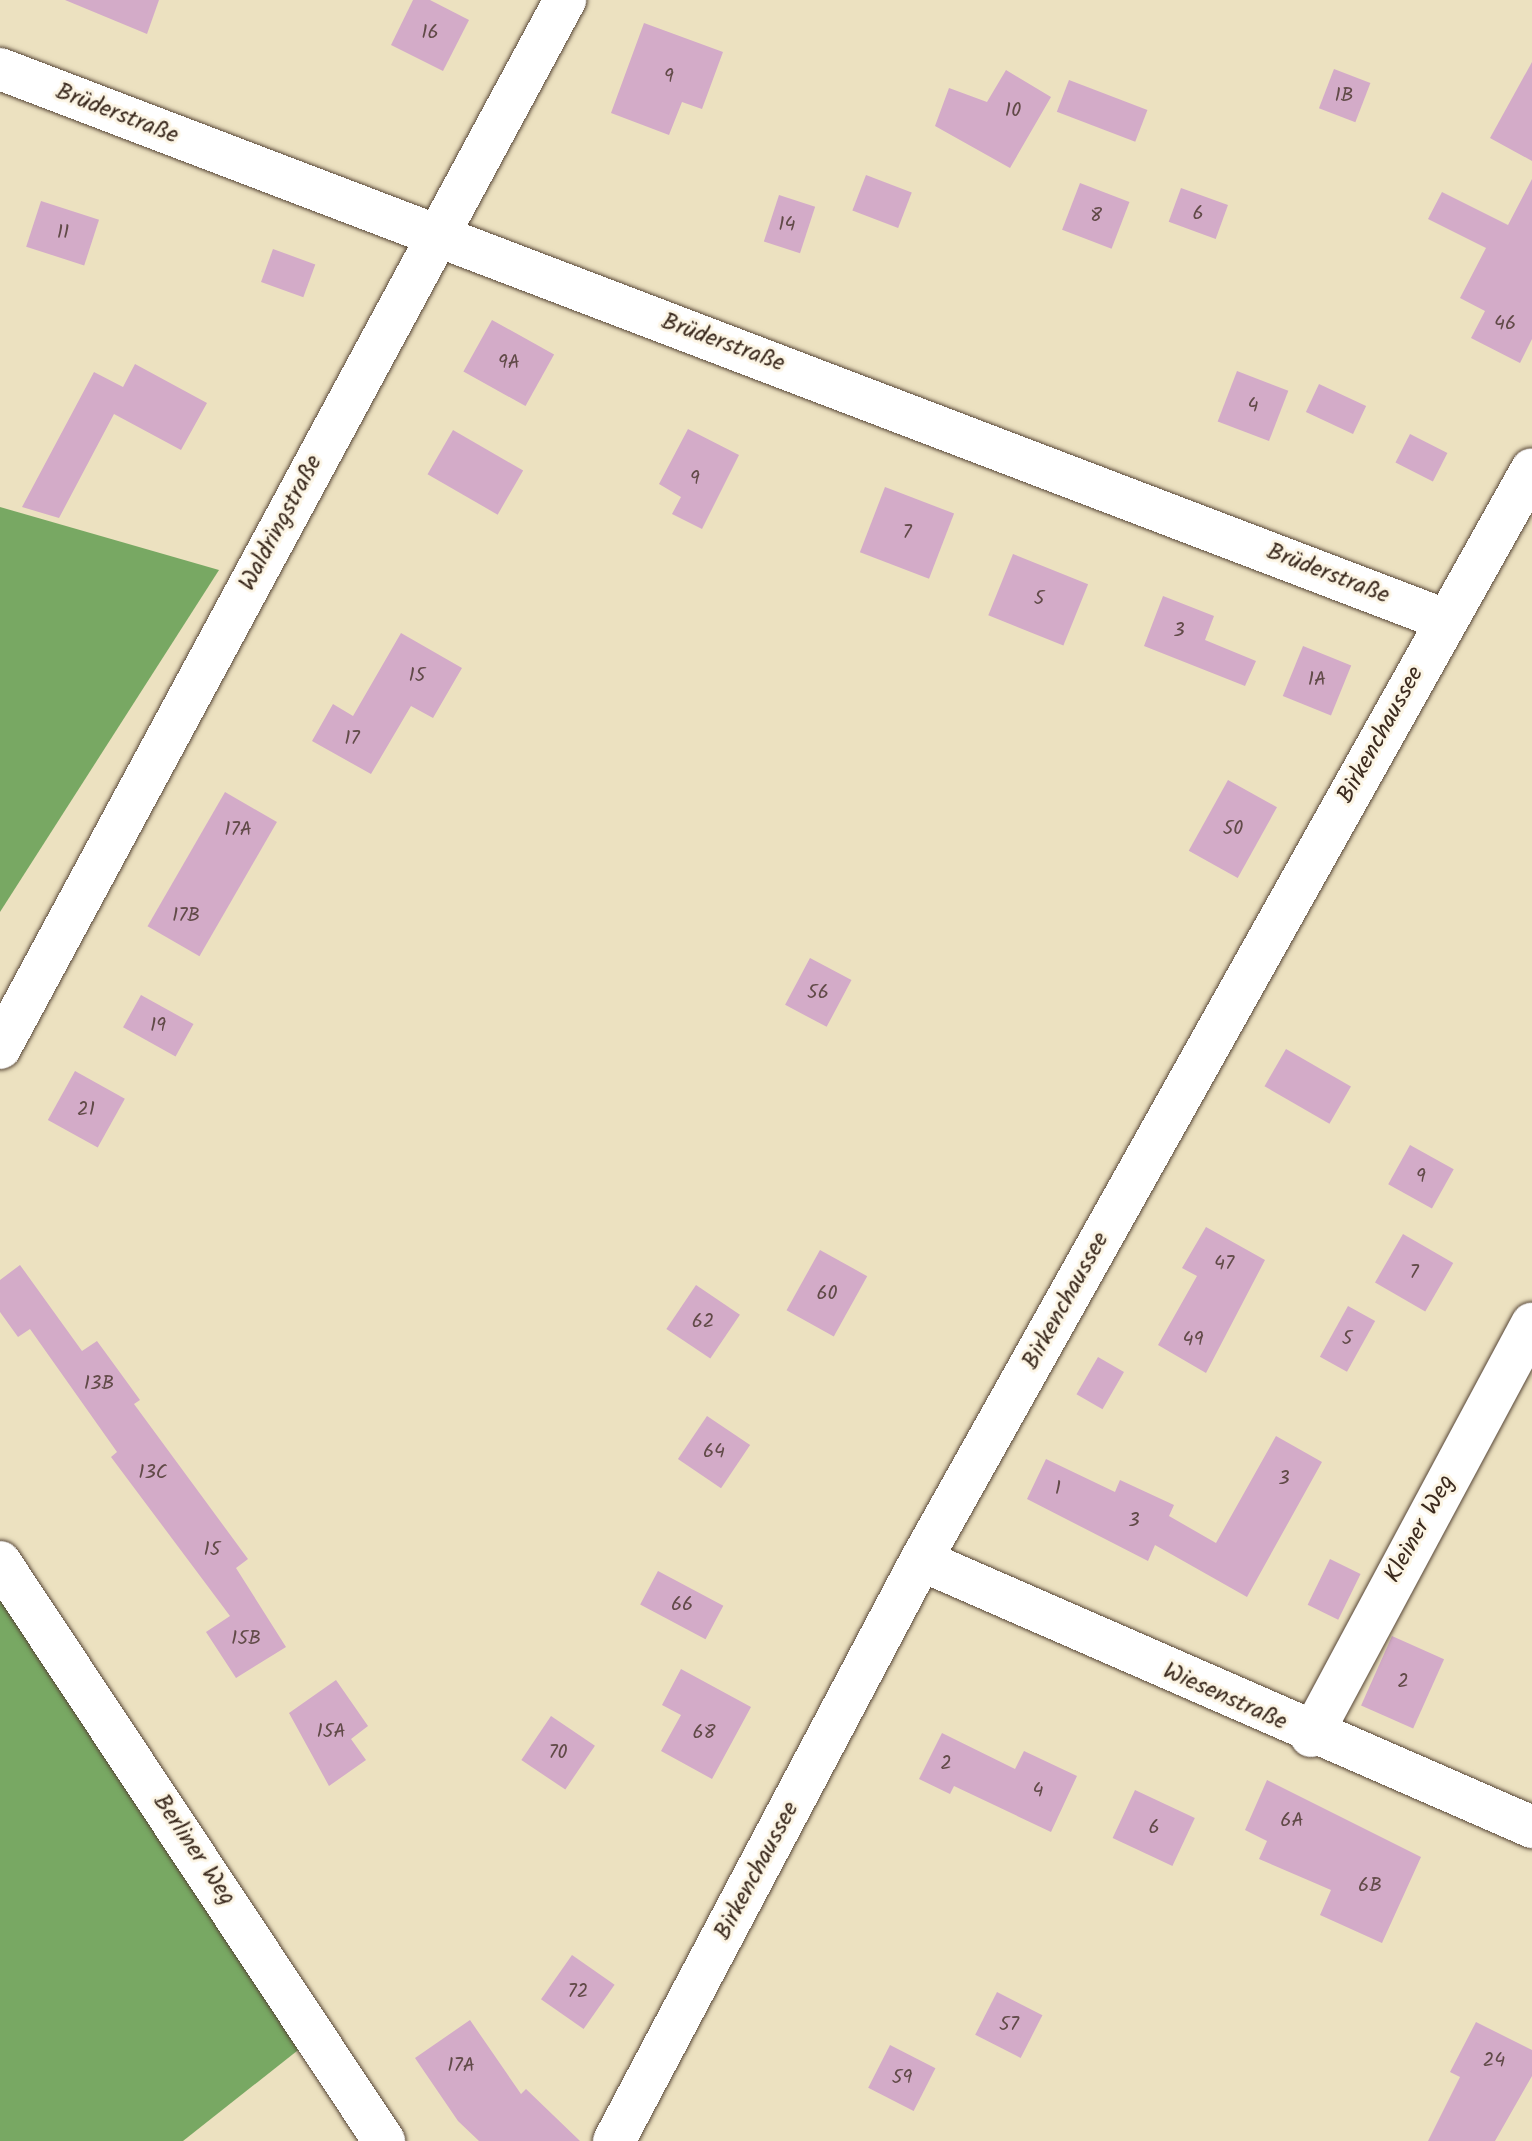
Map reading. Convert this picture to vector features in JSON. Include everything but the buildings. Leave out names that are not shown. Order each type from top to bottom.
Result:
[{"type":"street","name":"Waldringstraße","points":[[0,1048],[434,236],[565,0]]},
{"type":"street","name":"Brüderstraße","points":[[0,69],[1445,620]]},
{"type":"street","name":"Birkenchaussee","points":[[614,2141],[921,1560],[1532,469]]},
{"type":"street","name":"Kleiner Weg","points":[[1311,1736],[1532,1323]]},
{"type":"street","name":"Wiesenstraße","points":[[921,1560],[1311,1736],[1532,1827]]},
{"type":"street","name":"Berliner Weg","points":[[0,1562],[384,2141]]},
{"type":"green space","points":[[0,507],[219,570],[0,912]]},
{"type":"green space","points":[[0,1578],[302,2047],[183,2141],[0,2141]]}]
